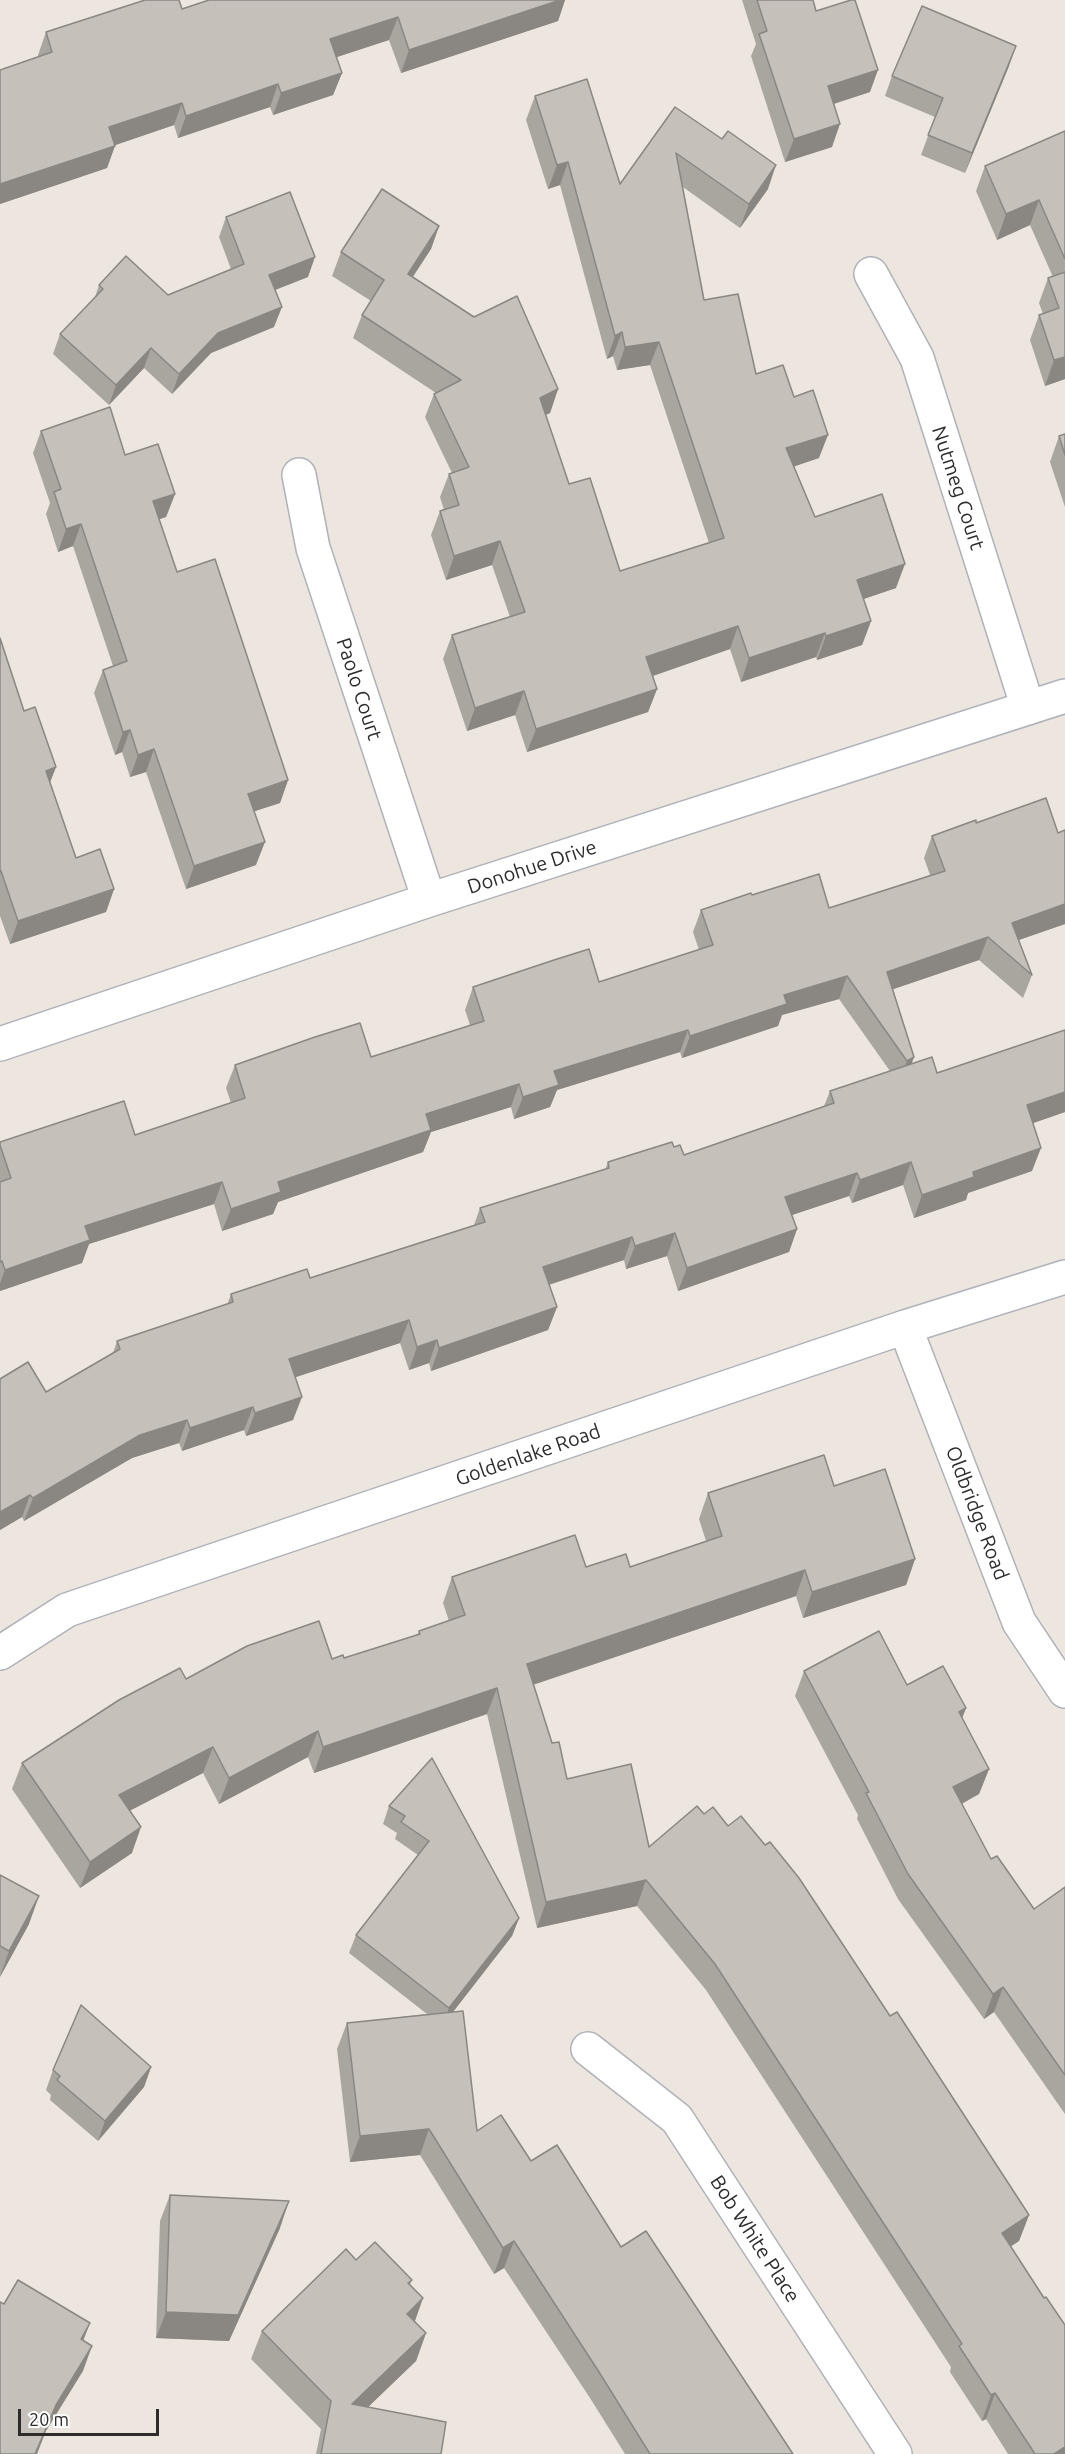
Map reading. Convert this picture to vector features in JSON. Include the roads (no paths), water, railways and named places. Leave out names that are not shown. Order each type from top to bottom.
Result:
[{"type":"street","name":"Nutmeg Court","points":[[871,274],[917,358],[1028,708]]},
{"type":"street","name":"Paolo Court","points":[[299,475],[313,548],[429,900]]},
{"type":"street","name":"Donohue Drive","points":[[0,1044],[429,900],[1065,696]]},
{"type":"street","name":"Goldenlake Road","points":[[0,1653],[67,1610],[905,1327],[1065,1276]]},
{"type":"street","name":"Oldbridge Road","points":[[905,1327],[1019,1622],[1065,1691]]},
{"type":"street","name":"Bob White Place","points":[[588,2049],[678,2119],[895,2454]]}]
